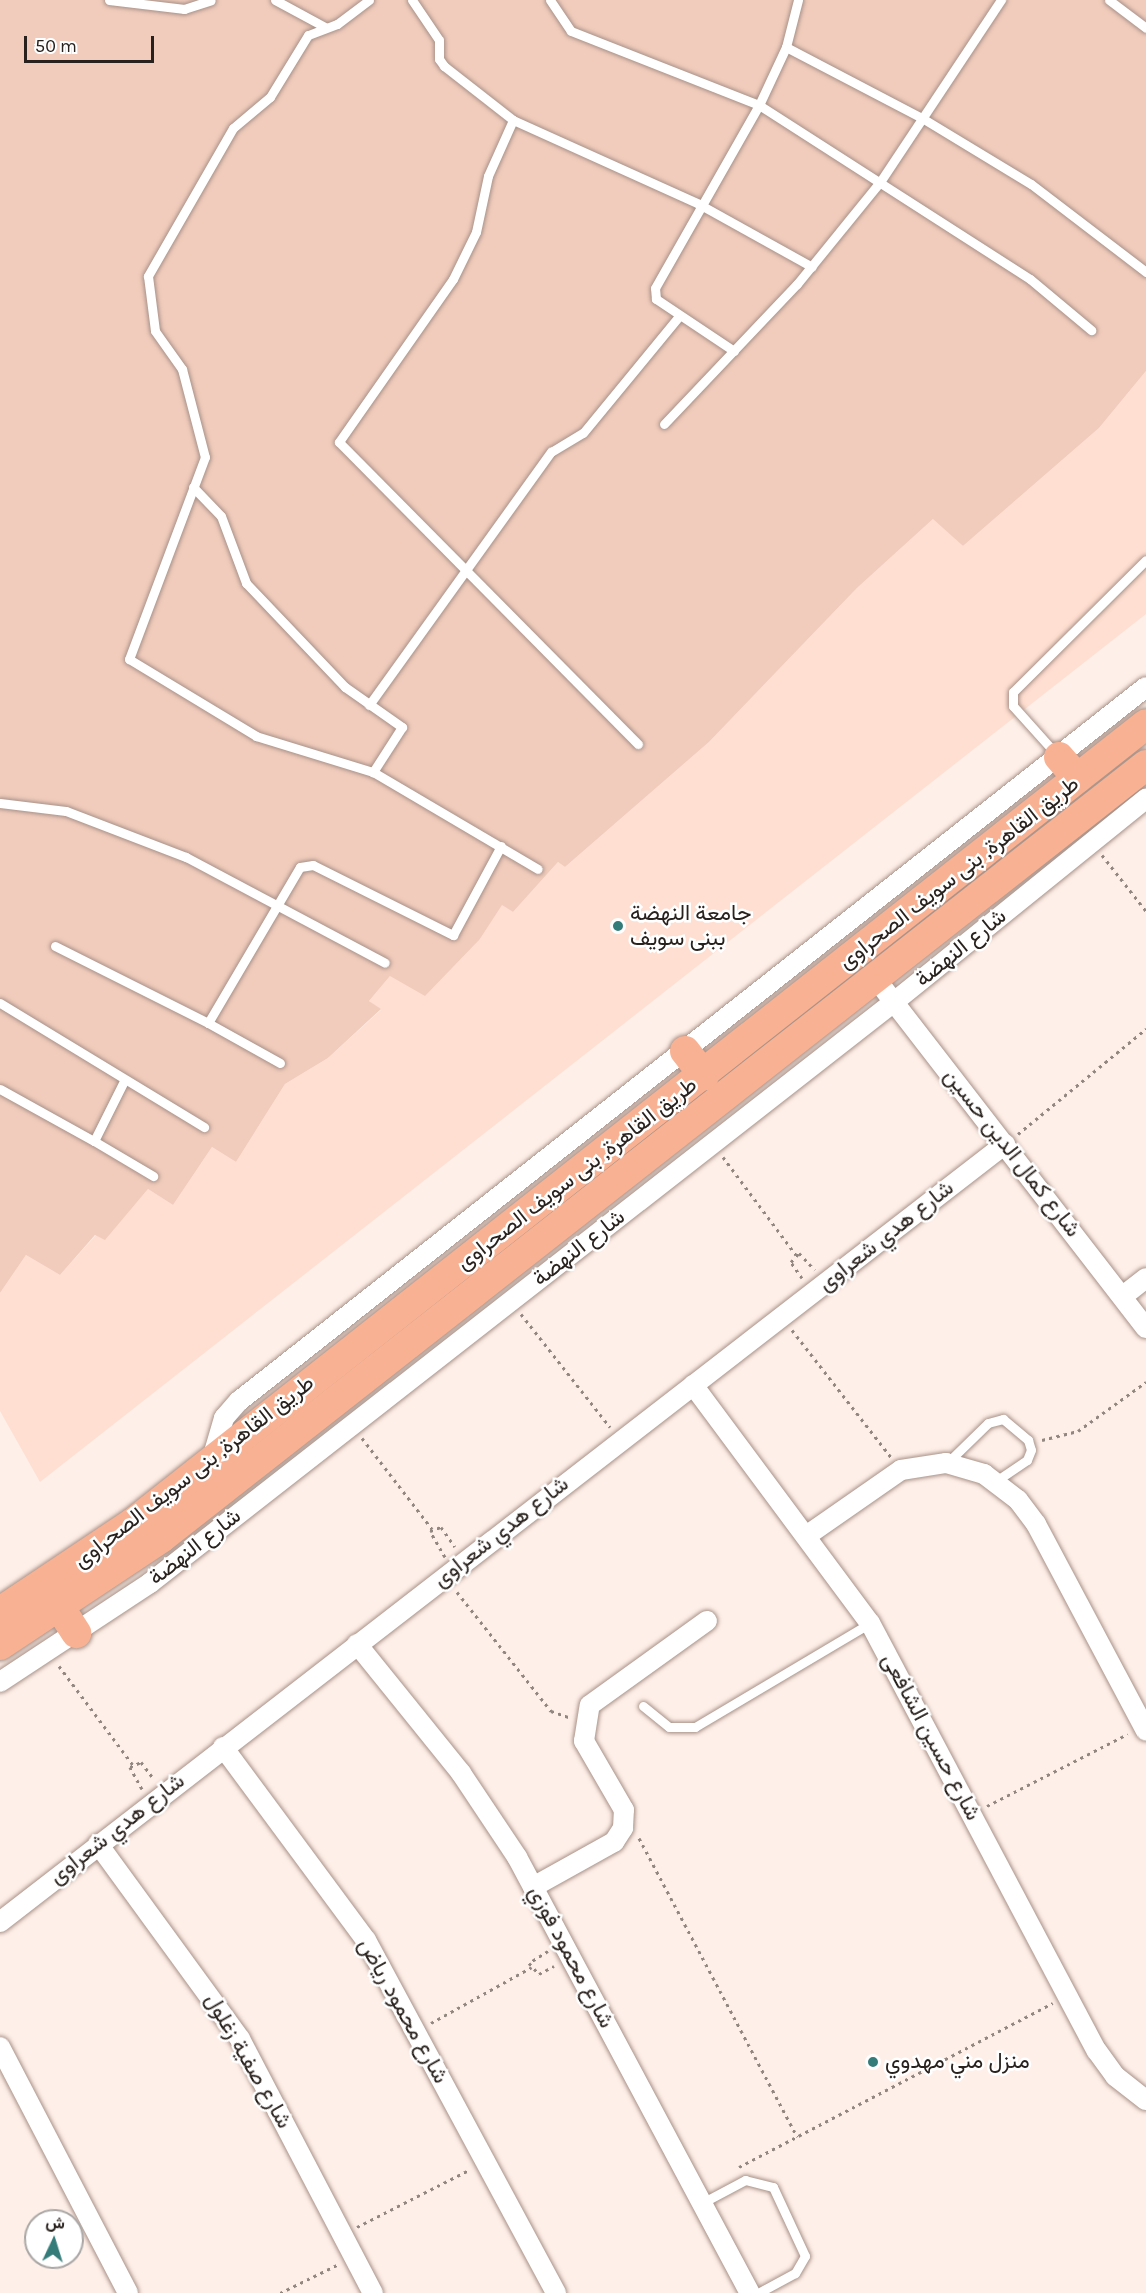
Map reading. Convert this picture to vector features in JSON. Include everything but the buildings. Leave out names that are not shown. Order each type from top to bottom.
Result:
[{"type":"main road","name":"طريق القاهرة, بنى سويف الصحراوى","points":[[0,1612],[92,1553],[704,1075],[1068,768],[1146,724]]},
{"type":"main road","name":"طريق القاهرة, بنى سويف الصحراوى","points":[[0,1645],[60,1608],[161,1538],[1146,765]]},
{"type":"main road","points":[[685,1051],[704,1075]]},
{"type":"main road","points":[[308,1385],[326,1409]]},
{"type":"main road","points":[[60,1608],[76,1633]]},
{"type":"street","points":[[212,1459],[230,1409],[685,1051],[1068,768],[1146,687]]},
{"type":"street","name":"شارع النهضة","points":[[0,1682],[150,1583],[894,1002],[1146,799]]},
{"type":"street","name":"شارع كمال الدين حسين","points":[[876,979],[1146,1328]]},
{"type":"street","name":"شارع هدي شعراوى","points":[[0,1922],[158,1797],[1005,1144]]},
{"type":"street","points":[[1123,1296],[1146,1278]]},
{"type":"street","name":"شارع حسين الشافعى","points":[[693,1385],[808,1534],[870,1623],[1105,2064],[1146,2100]]},
{"type":"street","points":[[808,1534],[901,1470],[946,1463],[996,1481],[1036,1524],[1145,1729]]},
{"type":"street","points":[[533,1887],[614,1842],[623,1828],[624,1810],[587,1750],[585,1713],[603,1692],[707,1621]]},
{"type":"street","name":"شارع محمود فوزي","points":[[357,1644],[461,1773],[533,1887],[750,2293]]},
{"type":"street","name":"شارع محمود رياض","points":[[223,1747],[348,1913],[416,2031],[556,2293]]},
{"type":"street","name":"شارع صفية زغلول","points":[[98,1844],[240,2039],[373,2293]]},
{"type":"street","points":[[2,2054],[128,2293]]},
{"type":"lane","points":[[109,0],[184,9],[211,0]]},
{"type":"lane","points":[[275,0],[325,27]]},
{"type":"lane","points":[[369,0],[338,24],[308,35],[270,97],[233,128],[148,276],[155,331],[182,369],[205,443],[193,487],[129,659],[256,736],[373,772],[538,869]]},
{"type":"lane","points":[[412,0],[439,40],[438,59],[467,87],[513,120],[699,204],[812,267]]},
{"type":"lane","points":[[550,0],[571,31],[759,105],[1030,279],[1091,330]]},
{"type":"lane","points":[[734,351],[656,299],[655,288],[699,204],[759,105],[786,47],[798,0]]},
{"type":"lane","points":[[664,424],[812,267],[880,182],[1001,0]]},
{"type":"lane","points":[[1109,0],[1146,28]]},
{"type":"lane","points":[[786,47],[922,118],[1031,184],[1146,272]]},
{"type":"lane","points":[[513,120],[488,176],[476,232],[453,279],[339,442],[463,573],[638,744]]},
{"type":"lane","points":[[369,705],[551,452],[583,433],[679,316]]},
{"type":"lane","points":[[193,487],[221,516],[246,583],[369,705],[402,727],[373,772]]},
{"type":"lane","points":[[1068,768],[1013,706],[1013,692],[1146,560]]},
{"type":"lane","points":[[0,803],[35,804],[105,824],[186,857],[279,904],[385,963]]},
{"type":"lane","points":[[208,1023],[300,867],[313,865],[453,935],[501,846]]},
{"type":"lane","points":[[55,946],[208,1023],[280,1063]]},
{"type":"lane","points":[[0,1003],[124,1081],[204,1127]]},
{"type":"lane","points":[[94,1141],[124,1081]]},
{"type":"lane","points":[[0,1089],[153,1176]]},
{"type":"lane","points":[[946,1463],[993,1420],[1008,1421],[1028,1440],[1027,1460],[996,1481]]},
{"type":"lane","points":[[643,1706],[669,1727],[695,1727],[870,1623]]},
{"type":"lane","points":[[702,2204],[745,2180],[773,2187],[805,2256],[795,2272],[758,2293]]},
{"type":"path","points":[[1092,842],[1146,911]]},
{"type":"path","points":[[1005,1144],[1146,1029]]},
{"type":"path","points":[[712,1144],[796,1255]]},
{"type":"path","points":[[803,1254],[819,1288],[791,1263],[796,1255],[803,1254]]},
{"type":"path","points":[[511,1301],[621,1440]]},
{"type":"path","points":[[782,1316],[901,1470]]},
{"type":"path","points":[[1028,1440],[1078,1431],[1146,1382]]},
{"type":"path","points":[[352,1425],[432,1529]]},
{"type":"path","points":[[432,1529],[441,1527],[454,1569]]},
{"type":"path","points":[[432,1529],[430,1536],[551,1711],[566,1718],[585,1713]]},
{"type":"path","points":[[48,1651],[133,1765]]},
{"type":"path","points":[[972,1814],[1145,1729]]},
{"type":"path","points":[[133,1765],[142,1764],[158,1797]]},
{"type":"path","points":[[133,1765],[130,1773],[158,1797]]},
{"type":"path","points":[[624,1810],[797,2137]]},
{"type":"path","points":[[567,1950],[539,1974],[532,1967],[531,1960],[567,1950]]},
{"type":"path","points":[[416,2031],[532,1967]]},
{"type":"path","points":[[736,2169],[1067,1995]]},
{"type":"path","points":[[342,2234],[486,2162]]},
{"type":"path","points":[[280,2293],[354,2256]]},
{"type":"shaded area","points":[[0,0],[1146,0],[1146,371],[1099,428],[963,546],[933,519],[857,588],[709,742],[565,867],[558,862],[513,912],[502,905],[480,939],[425,996],[390,976],[369,1001],[381,1009],[328,1058],[285,1084],[236,1162],[212,1147],[173,1205],[148,1189],[105,1240],[95,1235],[60,1275],[26,1255],[0,1293]]},
{"type":"shaded area","name":"جامعة النهضة ببنى سويف","points":[[1146,371],[1146,614],[40,1482],[0,1411],[0,1293],[26,1255],[60,1275],[96,1235],[105,1239],[148,1189],[173,1205],[212,1147],[236,1162],[285,1084],[328,1058],[381,1010],[369,1001],[390,976],[480,939],[502,904],[513,912],[558,862],[565,867],[709,742],[857,588],[934,518],[963,546],[1099,428]]},
{"type":"place","name":"جامعة النهضة ببنى سويف","points":[[618,926]]},
{"type":"place","name":"منزل مني مهدوي","points":[[873,2062]]}]
